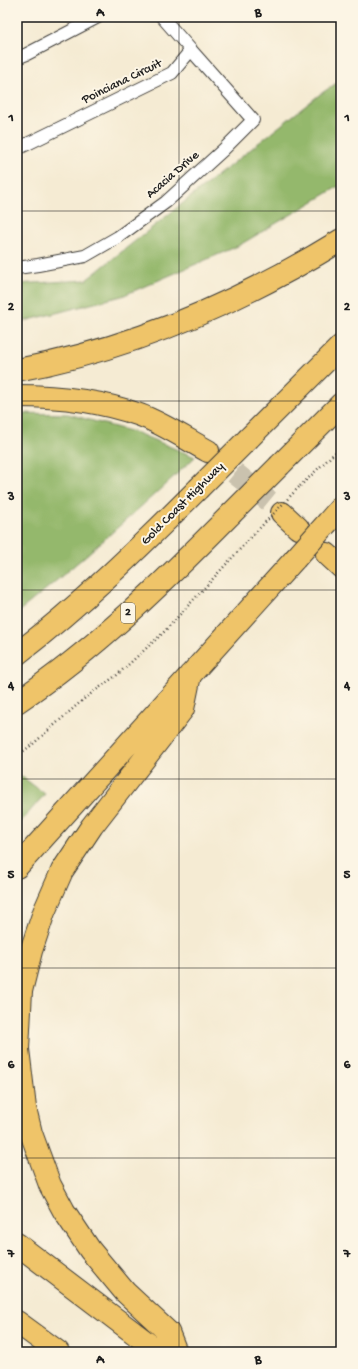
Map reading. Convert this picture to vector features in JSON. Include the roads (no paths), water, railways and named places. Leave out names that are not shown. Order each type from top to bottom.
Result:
[{"type":"highway","points":[[17,370],[92,352],[146,334],[215,308],[274,279],[341,240]]},
{"type":"highway","name":"Gold Coast Highway","points":[[17,654],[53,626],[104,581],[341,346]]},
{"type":"highway","points":[[17,396],[82,400],[124,410],[165,427],[208,452]]},
{"type":"highway","name":"2","points":[[17,702],[58,672],[151,594],[341,404]]},
{"type":"highway","points":[[275,506],[298,528]]},
{"type":"highway","points":[[17,867],[334,515]]},
{"type":"highway","points":[[176,1352],[168,1332],[125,1292],[90,1250],[64,1211],[50,1185],[31,1133],[25,1108],[18,1048],[21,991],[29,958],[44,912],[62,871],[92,826],[183,709],[190,675]]},
{"type":"highway","points":[[17,1244],[159,1352]]},
{"type":"highway","points":[[17,1322],[58,1352]]},
{"type":"lane","points":[[17,58],[28,54],[98,17]]},
{"type":"lane","points":[[162,17],[191,50]]},
{"type":"lane","name":"Poinciana Circuit","points":[[17,149],[172,73],[191,50]]},
{"type":"lane","name":"Acacia Drive","points":[[17,268],[38,266],[84,256],[118,237],[166,202],[223,150],[253,120],[191,50]]},
{"type":"tunnel","points":[[209,452],[269,501]]}]
